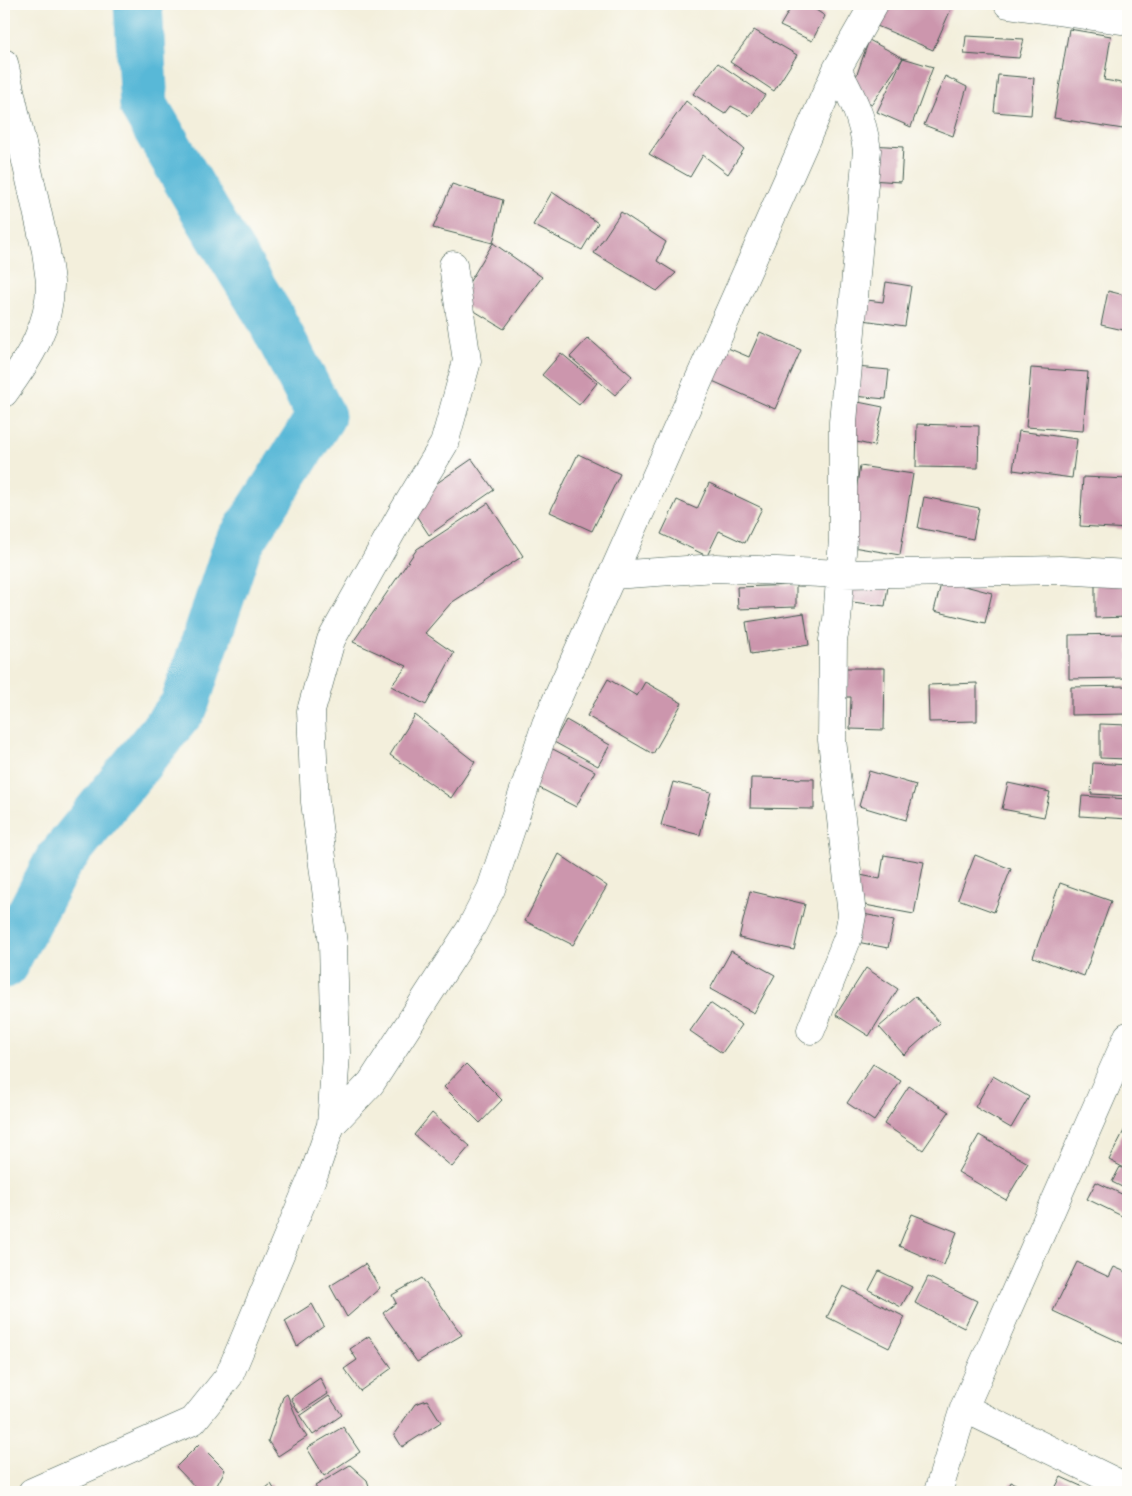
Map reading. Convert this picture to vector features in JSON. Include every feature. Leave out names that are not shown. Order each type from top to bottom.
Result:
[{"type":"street","points":[[331,1125],[371,1083],[481,910],[491,889],[546,724],[837,69],[874,4]]},
{"type":"street","points":[[1008,4],[1128,21]]},
{"type":"street","points":[[4,62],[46,251],[50,282],[48,311],[39,340],[24,367],[4,393]]},
{"type":"street","points":[[811,1030],[848,937],[852,916],[832,733],[833,640],[842,574],[844,539],[843,422],[867,150],[858,111],[837,69]]},
{"type":"street","points":[[32,1492],[192,1421],[229,1376],[315,1171],[331,1125],[336,1054],[333,944],[316,802],[311,711],[330,640],[444,444],[467,362],[453,265]]},
{"type":"street","points":[[613,575],[716,568],[842,574],[1060,570],[1128,574]]},
{"type":"street","points":[[938,1492],[964,1408],[1128,1036]]},
{"type":"street","points":[[964,1408],[1128,1488]]},
{"type":"building","points":[[793,4],[807,4],[825,16],[812,41],[780,26]]},
{"type":"building","points":[[886,4],[938,4],[951,9],[933,50],[877,26]]},
{"type":"building","points":[[1069,29],[1111,36],[1104,80],[1128,84],[1128,100],[1123,129],[1054,118]]},
{"type":"building","points":[[754,30],[797,55],[774,91],[730,62]]},
{"type":"building","points":[[966,36],[1024,39],[1019,58],[964,54]]},
{"type":"building","points":[[869,40],[903,58],[872,104],[850,94]]},
{"type":"building","points":[[903,58],[933,67],[911,127],[877,112]]},
{"type":"building","points":[[718,63],[765,95],[750,116],[731,106],[725,114],[693,94]]},
{"type":"building","points":[[998,75],[1034,78],[1031,115],[994,112]]},
{"type":"building","points":[[945,76],[967,87],[953,136],[924,125]]},
{"type":"building","points":[[686,101],[744,149],[728,174],[703,155],[690,177],[649,154]]},
{"type":"building","points":[[871,145],[903,147],[901,182],[869,180]]},
{"type":"building","points":[[452,184],[503,200],[493,243],[433,228]]},
{"type":"building","points":[[552,192],[598,223],[582,250],[533,225]]},
{"type":"building","points":[[621,212],[666,242],[657,261],[676,273],[657,291],[594,253]]},
{"type":"building","points":[[493,243],[542,277],[504,329],[458,301]]},
{"type":"building","points":[[886,282],[911,286],[905,326],[856,319],[859,299],[883,302]]},
{"type":"building","points":[[1108,291],[1128,296],[1128,331],[1101,325]]},
{"type":"building","points":[[760,332],[801,350],[775,409],[708,379],[723,346],[749,357]]},
{"type":"building","points":[[588,338],[632,376],[615,395],[570,357]]},
{"type":"building","points":[[561,353],[597,383],[579,405],[542,375]]},
{"type":"building","points":[[856,367],[889,370],[886,399],[853,396]]},
{"type":"building","points":[[1031,368],[1088,372],[1083,431],[1026,427]]},
{"type":"building","points":[[853,401],[883,407],[874,446],[844,439]]},
{"type":"building","points":[[917,424],[979,426],[978,468],[916,467]]},
{"type":"building","points":[[1019,431],[1077,439],[1072,478],[1013,470]]},
{"type":"building","points":[[578,454],[620,474],[592,531],[550,512]]},
{"type":"building","points":[[472,459],[494,490],[429,535],[408,503]]},
{"type":"building","points":[[860,466],[913,474],[900,555],[847,546]]},
{"type":"building","points":[[1083,477],[1128,479],[1128,529],[1080,526]]},
{"type":"building","points":[[709,483],[762,508],[745,543],[719,531],[707,556],[661,534],[677,500],[697,509]]},
{"type":"building","points":[[924,497],[979,508],[973,539],[918,528]]},
{"type":"building","points":[[488,503],[523,556],[451,603],[425,633],[454,653],[426,705],[391,686],[407,666],[353,642],[417,549]]},
{"type":"building","points":[[848,576],[889,580],[885,606],[844,601]]},
{"type":"building","points":[[1095,577],[1128,577],[1128,617],[1095,618]]},
{"type":"building","points":[[942,580],[992,593],[985,623],[934,611]]},
{"type":"building","points":[[796,585],[796,607],[738,609],[737,587]]},
{"type":"building","points":[[804,613],[809,645],[751,654],[746,622]]},
{"type":"building","points":[[1128,634],[1128,678],[1069,679],[1069,635]]},
{"type":"building","points":[[838,668],[885,668],[884,730],[850,729],[851,697],[837,697]]},
{"type":"building","points":[[608,679],[637,696],[645,682],[682,703],[653,754],[587,716]]},
{"type":"building","points":[[977,683],[977,721],[929,722],[928,685]]},
{"type":"building","points":[[1128,686],[1128,714],[1071,715],[1071,687]]},
{"type":"building","points":[[415,715],[475,762],[451,798],[390,755]]},
{"type":"building","points":[[566,720],[610,745],[598,766],[554,742]]},
{"type":"building","points":[[1100,724],[1128,725],[1128,759],[1100,758]]},
{"type":"building","points":[[549,747],[595,771],[576,807],[530,783]]},
{"type":"building","points":[[1093,763],[1128,765],[1128,796],[1091,794]]},
{"type":"building","points":[[869,771],[916,785],[906,820],[859,806]]},
{"type":"building","points":[[751,778],[814,779],[814,809],[750,808]]},
{"type":"building","points":[[673,782],[711,792],[700,835],[661,825]]},
{"type":"building","points":[[1008,783],[1050,792],[1044,817],[1002,809]]},
{"type":"building","points":[[1082,796],[1128,799],[1128,819],[1080,816]]},
{"type":"building","points":[[559,854],[607,886],[573,945],[525,921]]},
{"type":"building","points":[[884,855],[924,862],[914,914],[854,903],[860,875],[880,879]]},
{"type":"building","points":[[975,855],[1011,869],[994,912],[958,899]]},
{"type":"building","points":[[1060,883],[1111,901],[1084,976],[1033,957]]},
{"type":"building","points":[[750,891],[805,904],[794,950],[739,938]]},
{"type":"building","points":[[858,913],[894,920],[888,948],[852,941]]},
{"type":"building","points":[[731,951],[775,975],[754,1013],[710,989]]},
{"type":"building","points":[[866,968],[898,989],[869,1036],[836,1015]]},
{"type":"building","points":[[915,996],[940,1023],[904,1055],[879,1027]]},
{"type":"building","points":[[710,1003],[742,1025],[722,1053],[690,1031]]},
{"type":"building","points":[[466,1064],[502,1100],[480,1123],[444,1087]]},
{"type":"building","points":[[873,1064],[901,1081],[874,1121],[847,1103]]},
{"type":"building","points":[[993,1076],[1029,1097],[1011,1128],[975,1107]]},
{"type":"building","points":[[909,1086],[949,1112],[923,1150],[884,1124]]},
{"type":"building","points":[[432,1113],[470,1146],[452,1167],[414,1135]]},
{"type":"building","points":[[1128,1123],[1128,1170],[1109,1160]]},
{"type":"building","points":[[979,1135],[1028,1163],[1006,1200],[958,1172]]},
{"type":"building","points":[[1120,1167],[1128,1171],[1128,1190],[1112,1182]]},
{"type":"building","points":[[1096,1182],[1128,1197],[1128,1208],[1124,1217],[1087,1199]]},
{"type":"building","points":[[912,1214],[957,1232],[944,1265],[899,1246]]},
{"type":"building","points":[[1077,1262],[1109,1277],[1114,1267],[1128,1273],[1128,1341],[1126,1345],[1053,1311]]},
{"type":"building","points":[[365,1264],[380,1288],[347,1317],[330,1286]]},
{"type":"building","points":[[879,1271],[912,1287],[901,1307],[869,1290]]},
{"type":"building","points":[[928,1277],[977,1301],[964,1328],[915,1303]]},
{"type":"building","points":[[422,1278],[462,1335],[417,1362],[383,1313],[396,1303],[392,1295]]},
{"type":"building","points":[[843,1286],[905,1317],[889,1348],[827,1317]]},
{"type":"building","points":[[312,1304],[324,1326],[297,1346],[285,1321]]},
{"type":"building","points":[[369,1336],[392,1368],[360,1391],[344,1369],[357,1360],[350,1349]]},
{"type":"building","points":[[320,1378],[328,1394],[299,1413],[291,1398]]},
{"type":"building","points":[[287,1394],[301,1428],[307,1437],[278,1456],[268,1441],[283,1397]]},
{"type":"building","points":[[329,1396],[342,1415],[313,1435],[300,1416]]},
{"type":"building","points":[[427,1400],[441,1422],[402,1447],[394,1434],[415,1404]]},
{"type":"building","points":[[343,1427],[360,1452],[324,1476],[307,1448]]},
{"type":"building","points":[[199,1444],[225,1470],[216,1487],[207,1492],[200,1492],[176,1467]]},
{"type":"building","points":[[350,1465],[367,1480],[371,1492],[319,1492],[315,1486]]},
{"type":"building","points":[[1061,1477],[1083,1487],[1080,1492],[1053,1492]]},
{"type":"building","points":[[1011,1482],[1033,1492],[1006,1492]]},
{"type":"building","points":[[271,1484],[276,1492],[261,1492]]},
{"type":"waterway","points":[[4,964],[58,862],[184,706],[237,547],[321,416],[270,317],[144,106],[138,4]]}]
